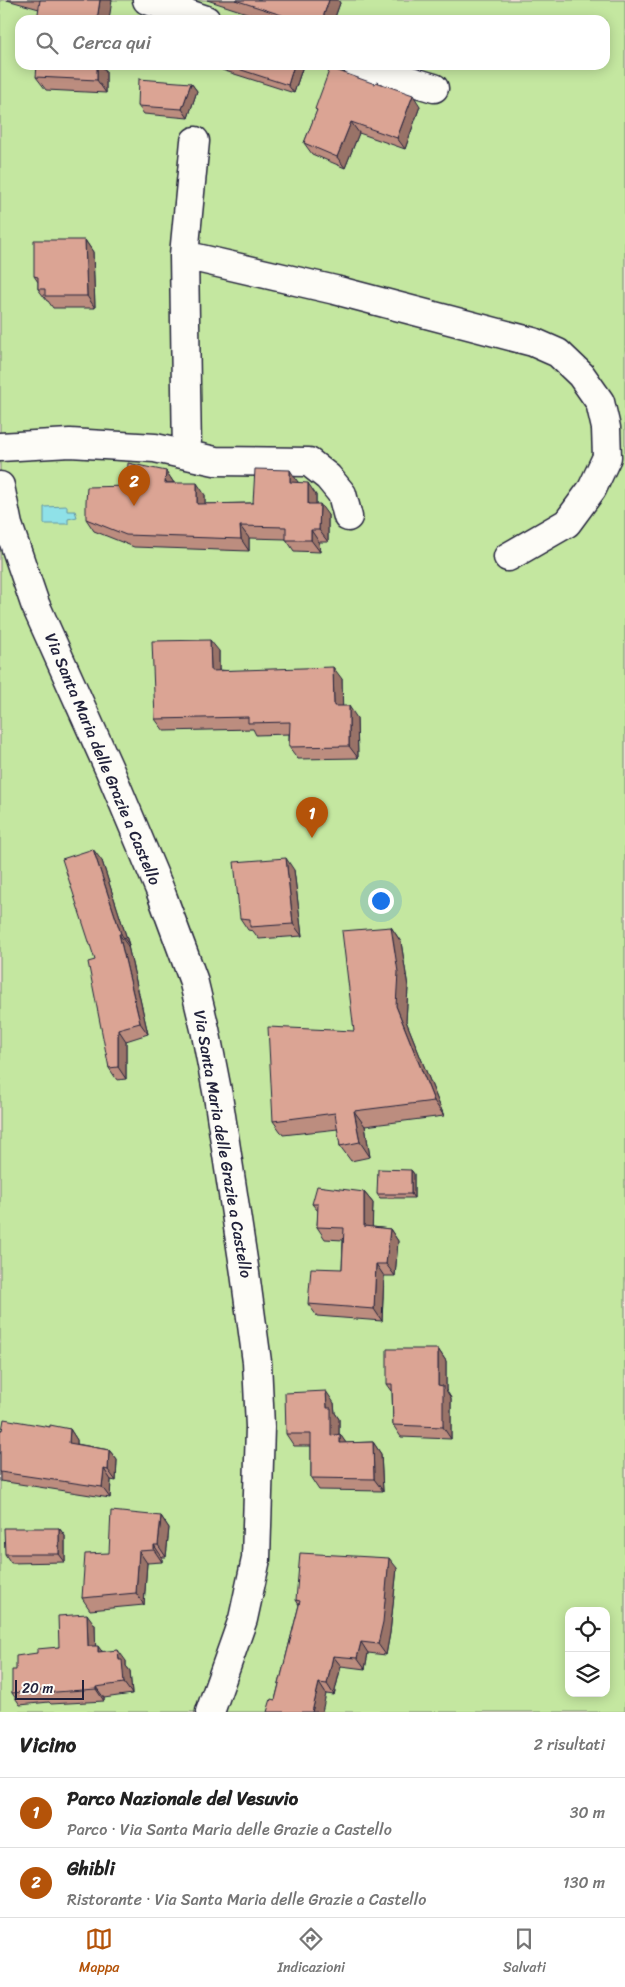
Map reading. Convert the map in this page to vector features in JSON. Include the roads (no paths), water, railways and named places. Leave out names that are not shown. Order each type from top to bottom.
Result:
[{"type":"street","points":[[147,0],[191,15]]},
{"type":"street","points":[[374,70],[434,88]]},
{"type":"street","points":[[186,455],[184,255],[195,140]]},
{"type":"street","points":[[184,255],[335,290],[534,342],[558,354],[581,375],[600,402],[606,428],[607,456],[592,489],[567,523],[508,557]]},
{"type":"street","points":[[0,447],[70,444],[155,448],[215,462],[309,462],[328,477],[342,494],[348,517]]},
{"type":"street","name":"Via Santa Maria delle Grazie a Castello","points":[[0,486],[8,525],[35,604],[110,771],[160,890],[193,979],[218,1096],[256,1353],[260,1427],[256,1559],[243,1619],[210,1712]]},
{"type":"water","points":[[67,506],[67,511],[75,511],[77,517],[68,519],[68,524],[44,524],[44,507]]},
{"type":"place","name":"Ghibli","points":[[134,506]]},
{"type":"place","name":"Parco Nazionale del Vesuvio","points":[[312,838]]}]
